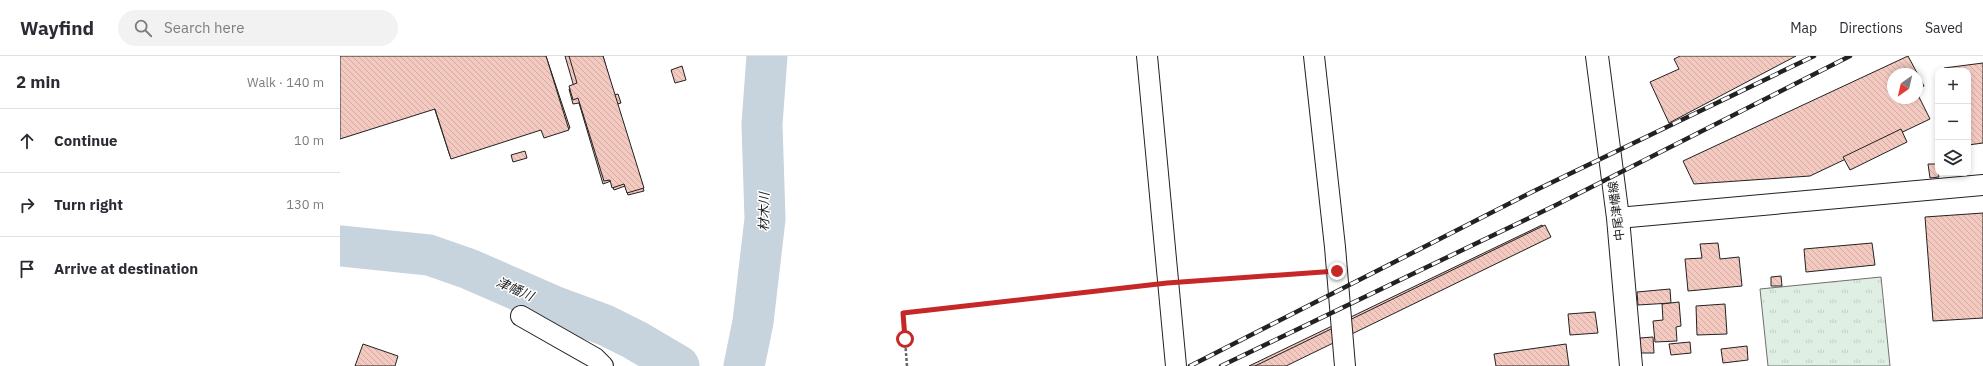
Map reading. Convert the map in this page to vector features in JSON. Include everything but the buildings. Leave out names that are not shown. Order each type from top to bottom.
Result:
[{"type":"main road","name":"中尾津幡線","points":[[1597,56],[1618,218],[1631,366]]},
{"type":"street","points":[[1147,56],[1167,283],[1176,366]]},
{"type":"street","points":[[1314,56],[1337,271],[1345,366]]},
{"type":"street","points":[[1618,218],[1983,185]]},
{"type":"street","points":[[521,316],[595,358],[603,366]]},
{"type":"path","points":[[907,366],[903,313],[1167,283],[1337,271]]},
{"type":"green space","points":[[1881,277],[1890,366],[1768,366],[1760,289]]},
{"type":"waterway","name":"材木川","points":[[744,366],[753,322],[765,219],[762,124],[767,56]]},
{"type":"waterway","name":"津幡川","points":[[340,246],[429,255],[469,269],[556,307],[605,325],[635,340],[679,366]]},
{"type":"railway","points":[[1190,366],[1534,191],[1814,56]]},
{"type":"railway","points":[[1221,366],[1556,205],[1850,56]]},
{"type":"route","points":[[905,339],[903,313],[1167,283],[1337,271]]}]
